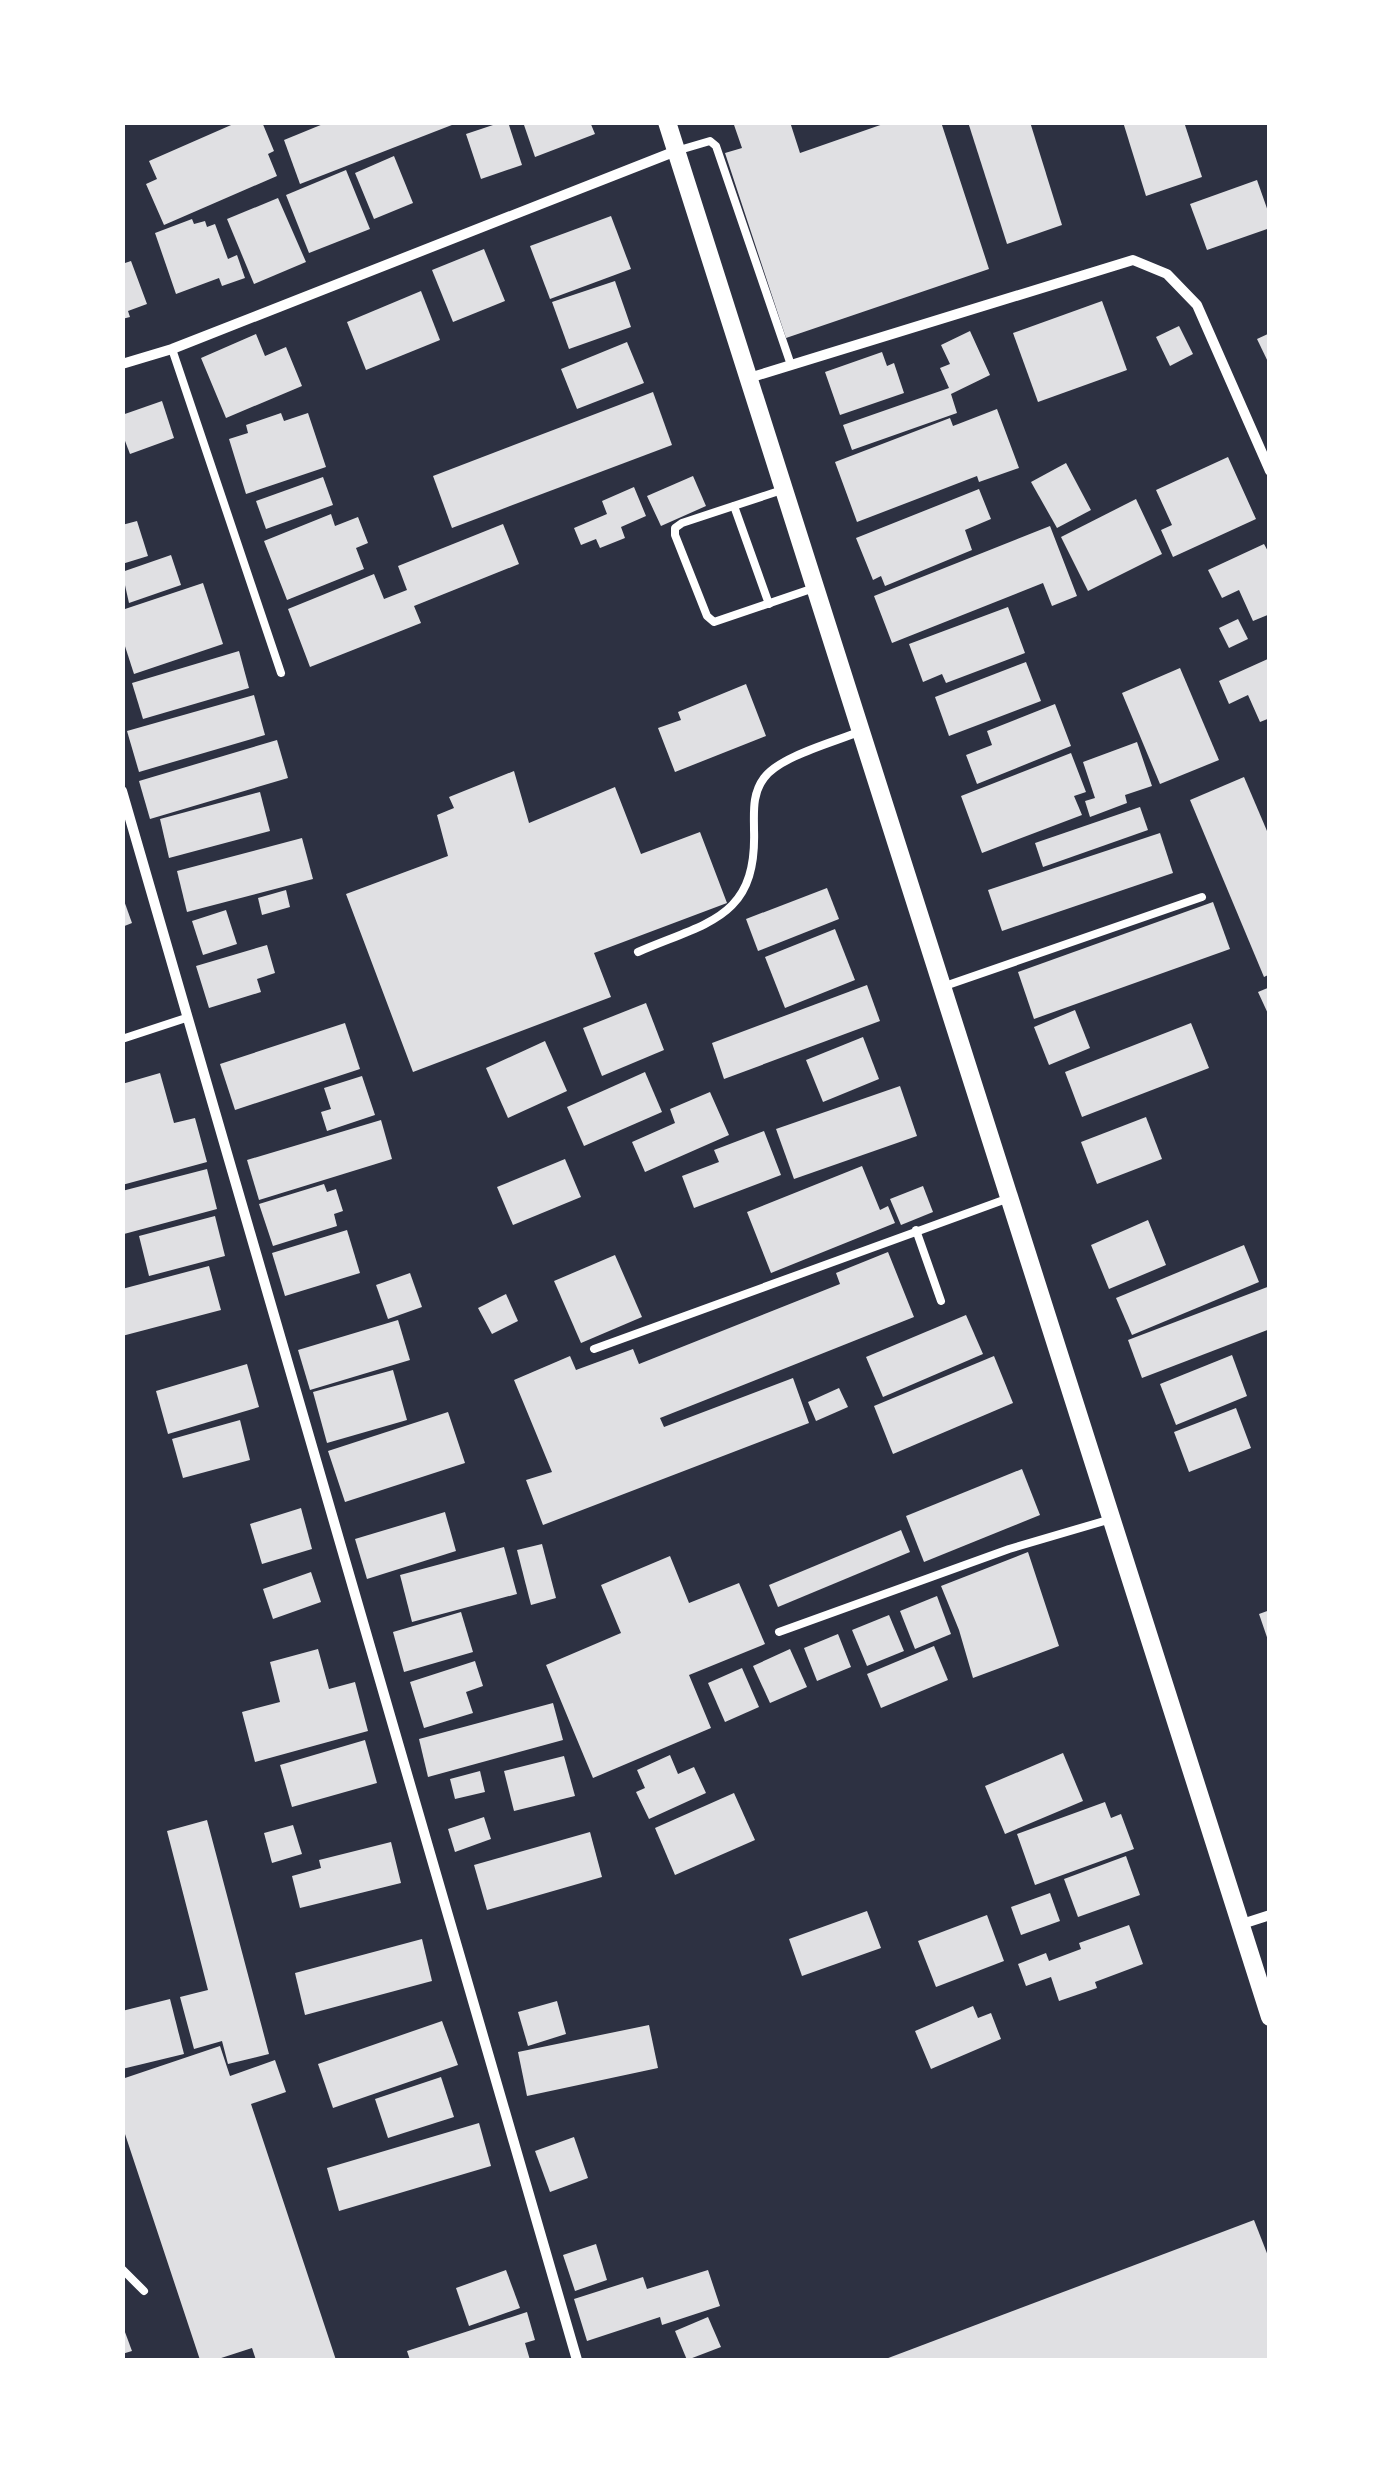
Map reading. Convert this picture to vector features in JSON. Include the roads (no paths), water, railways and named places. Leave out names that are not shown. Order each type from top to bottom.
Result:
[{"type":"street","points":[[667,122],[1270,2017]]},
{"type":"street","points":[[122,364],[172,350],[676,152]]},
{"type":"street","points":[[749,378],[1132,260],[1167,274],[1197,305],[1270,471]]},
{"type":"street","points":[[122,792],[577,2360]]},
{"type":"street","points":[[1239,1925],[1270,1916]]},
{"type":"lane","points":[[676,152],[710,141],[716,146],[791,364]]},
{"type":"lane","points":[[172,350],[281,673]]},
{"type":"lane","points":[[784,489],[682,523],[674,536],[707,616],[714,622],[816,588]]},
{"type":"lane","points":[[734,506],[769,604]]},
{"type":"lane","points":[[638,952],[716,918],[735,904],[751,877],[753,800],[763,778],[780,762],[861,732]]},
{"type":"lane","points":[[942,988],[1202,897]]},
{"type":"lane","points":[[122,1039],[186,1018]]},
{"type":"lane","points":[[594,1348],[1009,1198]]},
{"type":"lane","points":[[916,1230],[941,1300]]},
{"type":"lane","points":[[779,1632],[1008,1550],[1111,1519]]},
{"type":"lane","points":[[122,2268],[144,2291]]}]
